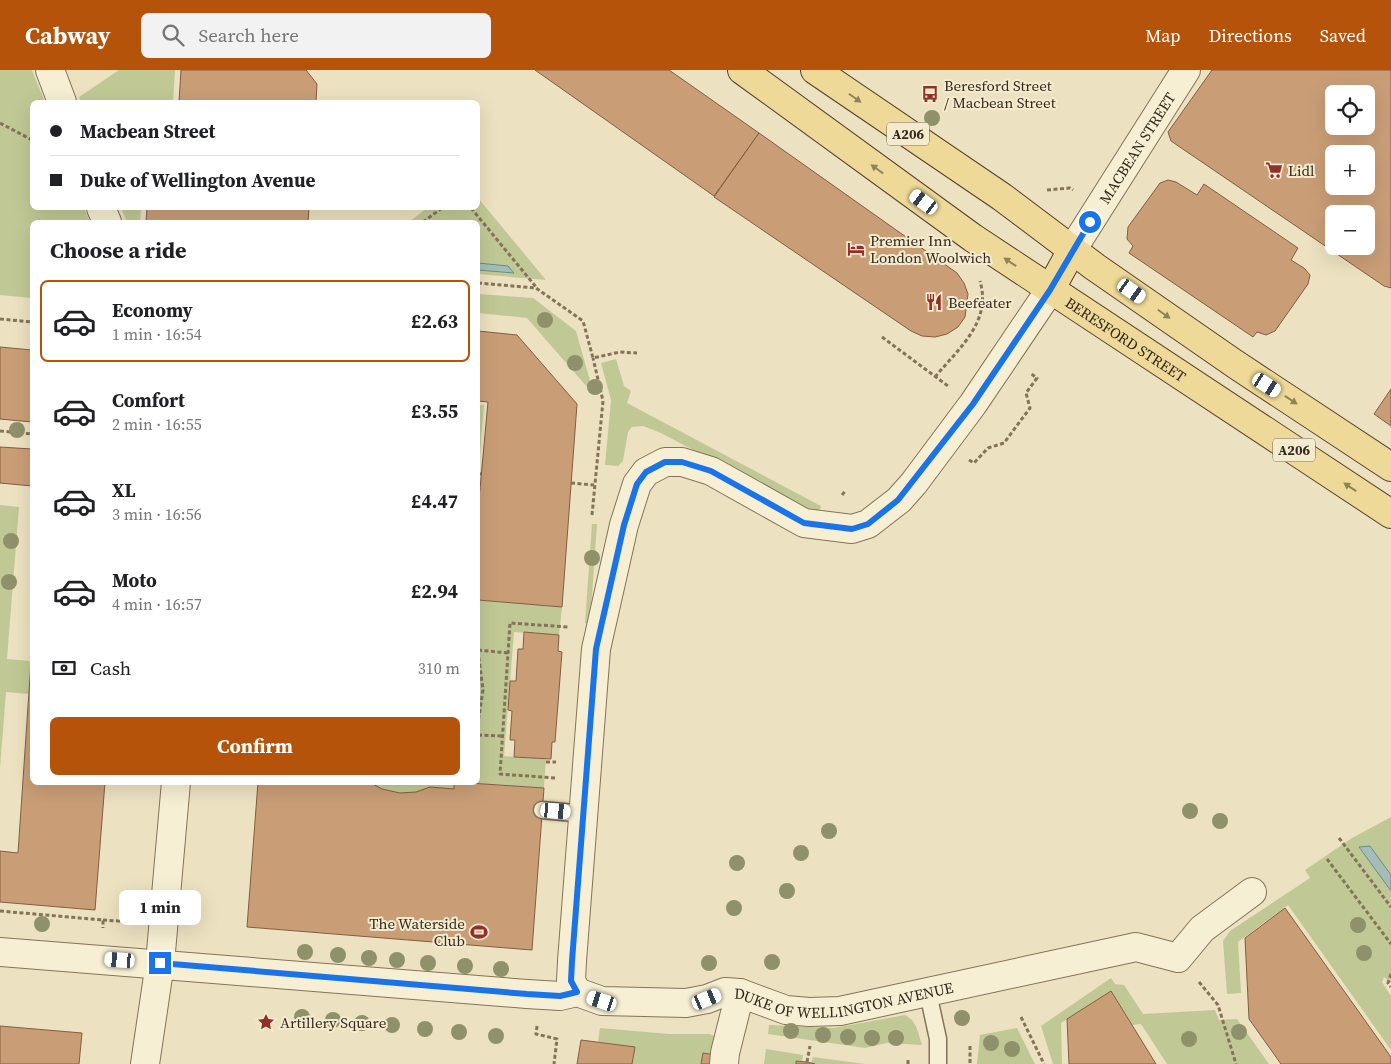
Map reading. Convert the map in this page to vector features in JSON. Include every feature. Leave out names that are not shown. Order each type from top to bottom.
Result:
[{"type":"main road","name":"BERESFORD STREET","points":[[742,70],[965,232],[1391,514]]},
{"type":"main road","name":"A206","points":[[815,70],[1002,198],[1072,250],[1235,364],[1391,467]]},
{"type":"main road","points":[[1050,290],[1072,250]]},
{"type":"street","points":[[50,70],[61,100]]},
{"type":"street","name":"MACBEAN STREET","points":[[1072,250],[1186,70]]},
{"type":"street","points":[[577,992],[571,981],[572,961],[596,649],[624,525],[637,484],[646,472],[665,462],[682,462],[711,471],[804,523],[852,529],[868,524],[898,500],[914,483],[973,404],[1050,290]]},
{"type":"street","points":[[145,1064],[160,963],[176,785]]},
{"type":"street","name":"DUKE OF WELLINGTON AVENUE","points":[[0,952],[160,963],[527,994],[560,996],[577,992],[602,1001],[686,1003],[707,999],[725,992],[740,993],[786,1010],[808,1012],[840,1011],[1136,947],[1178,958],[1202,929],[1252,892]]},
{"type":"street","points":[[724,1064],[740,993]]},
{"type":"lane","points":[[542,810],[584,814]]},
{"type":"lane","points":[[928,993],[938,1039],[938,1064]]},
{"type":"path","points":[[0,123],[30,139]]},
{"type":"path","points":[[1038,187],[1046,190],[1070,188],[1077,193]]},
{"type":"path","points":[[426,220],[439,210]]},
{"type":"path","points":[[473,210],[536,288],[583,321],[603,400],[592,518]]},
{"type":"path","points":[[480,283],[536,288]]},
{"type":"path","points":[[935,377],[973,332],[980,320],[984,301]]},
{"type":"path","points":[[0,319],[30,322]]},
{"type":"path","points":[[973,332],[979,337]]},
{"type":"path","points":[[882,337],[944,384]]},
{"type":"path","points":[[592,358],[620,352],[637,353]]},
{"type":"path","points":[[974,463],[988,448],[1004,442],[1030,408],[1026,393],[1038,378],[1033,375]]},
{"type":"path","points":[[0,431],[30,434]]},
{"type":"path","points":[[571,483],[594,485]]},
{"type":"path","points":[[545,777],[500,774],[510,623],[560,627]]},
{"type":"path","points":[[480,651],[508,653]]},
{"type":"path","points":[[480,667],[483,690],[480,709]]},
{"type":"path","points":[[480,734],[502,736]]},
{"type":"path","points":[[1339,838],[1391,908]]},
{"type":"path","points":[[1327,859],[1391,944]]},
{"type":"path","points":[[0,911],[94,919]]},
{"type":"path","points":[[1391,974],[1388,983],[1391,987]]},
{"type":"path","points":[[1218,1004],[1236,1064]]},
{"type":"path","points":[[1021,1017],[1044,1064]]},
{"type":"path","points":[[537,1020],[536,1034],[557,1039],[554,1064]]},
{"type":"path","points":[[807,1062],[810,1046]]},
{"type":"path","points":[[970,1046],[970,1064]]},
{"type":"green space","points":[[0,70],[32,70],[44,100],[30,100],[30,210],[85,210],[89,220],[30,220],[30,298],[0,295]]},
{"type":"green space","points":[[119,70],[175,70],[173,100],[80,100],[79,97]]},
{"type":"green space","points":[[480,200],[546,280],[480,274],[480,220],[412,220],[424,210],[480,210]]},
{"type":"green space","points":[[122,210],[141,210],[140,220],[126,220]]},
{"type":"green space","points":[[480,294],[533,298],[576,331],[594,395],[527,318],[480,313]]},
{"type":"green space","points":[[616,359],[624,386],[631,391],[627,403],[821,506],[819,512],[803,508],[661,433],[643,426],[632,427],[628,432],[623,461],[618,466],[605,465],[611,400],[601,363]]},
{"type":"green space","points":[[480,405],[484,405],[480,455]]},
{"type":"green space","points":[[0,505],[19,507],[7,659],[30,661],[30,678],[29,694],[6,692],[0,768]]},
{"type":"green space","points":[[592,524],[597,524],[590,624],[585,623]]},
{"type":"green space","points":[[480,600],[562,607],[559,635],[514,632],[504,756],[546,759],[544,788],[480,784]]},
{"type":"green space","points":[[373,785],[454,785],[454,789],[430,787],[416,792],[400,793]]},
{"type":"green space","points":[[1391,817],[1391,983],[1384,977],[1382,982],[1391,996],[1391,1050],[1288,905],[1238,942],[1241,993],[1227,994],[1223,941],[1230,931],[1310,878],[1305,870],[1352,838]]},
{"type":"green space","points":[[1111,978],[1115,984],[1124,985],[1143,1014],[1215,1010],[1219,1020],[1237,1019],[1269,1064],[1167,1064],[1141,1024],[1132,1025],[1111,991],[1061,1023],[1062,1064],[1053,1064],[1041,1026]]},
{"type":"green space","points":[[905,1015],[915,1024],[922,1045],[887,1043],[865,1048],[768,1034],[769,1025],[834,1028]]},
{"type":"green space","points":[[600,1028],[669,1034],[710,1034],[714,1036],[718,1055],[703,1053],[701,1064],[632,1064],[634,1047],[598,1042]]},
{"type":"green space","points":[[1017,1028],[1035,1064],[977,1064],[980,1035]]},
{"type":"green space","points":[[766,1049],[803,1055],[802,1062],[797,1061],[796,1064],[764,1064]]},
{"type":"green space","points":[[813,1057],[865,1064],[815,1064],[811,1063]]},
{"type":"water","points":[[480,263],[508,266],[514,273],[480,270]]},
{"type":"water","points":[[1370,846],[1391,875],[1391,891],[1359,847]]},
{"type":"building","points":[[181,70],[306,70],[317,84],[316,100],[179,100]]},
{"type":"building","points":[[535,70],[669,70],[759,133],[714,196]]},
{"type":"building","name":"Lidl","points":[[1212,70],[1391,70],[1391,288],[1384,286],[1338,255],[1375,255],[1375,205],[1325,205],[1325,246],[1171,141],[1168,132]]},
{"type":"building","name":"Premier Inn London Woolwich","points":[[759,133],[957,273],[964,283],[968,294],[965,317],[958,327],[947,334],[935,337],[922,336],[911,331],[714,197]]},
{"type":"building","points":[[1168,180],[1176,182],[1197,195],[1204,184],[1298,248],[1291,260],[1304,268],[1310,275],[1308,284],[1275,331],[1266,335],[1257,332],[1253,337],[1129,253],[1133,246],[1127,239],[1128,227],[1160,183]]},
{"type":"building","points":[[147,210],[309,210],[308,220],[146,220]]},
{"type":"building","points":[[480,331],[517,335],[577,404],[562,607],[480,600],[480,489],[488,402],[480,401]]},
{"type":"building","points":[[0,347],[30,350],[30,422],[0,419]]},
{"type":"building","points":[[1391,389],[1391,426],[1374,414]]},
{"type":"building","points":[[0,447],[30,449],[30,486],[0,483]]},
{"type":"building","points":[[524,632],[559,635],[558,651],[562,652],[555,742],[552,742],[551,759],[514,757],[515,740],[510,740],[512,711],[508,710],[510,681],[516,681],[518,649],[523,649]]},
{"type":"building","points":[[30,677],[30,785],[105,785],[95,910],[0,902],[0,851],[18,853]]},
{"type":"building","points":[[480,784],[544,788],[532,950],[247,927],[258,785],[375,785],[382,789],[400,793],[416,792],[430,787],[454,789],[454,785]]},
{"type":"building","points":[[1285,908],[1391,1057],[1391,1064],[1281,1064],[1249,1019],[1245,938]]},
{"type":"building","points":[[1111,991],[1156,1064],[1069,1064],[1067,1019]]},
{"type":"building","points":[[0,1026],[82,1033],[79,1064],[0,1064]]},
{"type":"building","points":[[581,1040],[635,1047],[632,1064],[577,1064]]},
{"type":"building","points":[[703,1053],[716,1055],[714,1064],[701,1064]]},
{"type":"building","points":[[796,1061],[807,1062],[815,1064],[796,1064]]},
{"type":"place","name":"Beresford Street / Macbean Street","points":[[930,94]]},
{"type":"place","name":"Lidl","points":[[1274,170]]},
{"type":"place","name":"Premier Inn London Woolwich","points":[[856,249]]},
{"type":"place","name":"Beefeater","points":[[934,302]]},
{"type":"place","name":"The Waterside Club","points":[[479,932]]},
{"type":"place","name":"Artillery Square","points":[[266,1022]]},
{"type":"route","points":[[160,963],[527,994],[560,996],[577,992],[571,981],[572,961],[596,649],[624,525],[637,484],[646,472],[665,462],[682,462],[711,471],[804,523],[830,528],[852,529],[868,524],[898,500],[914,483],[973,404],[1050,290],[1090,222]]}]
